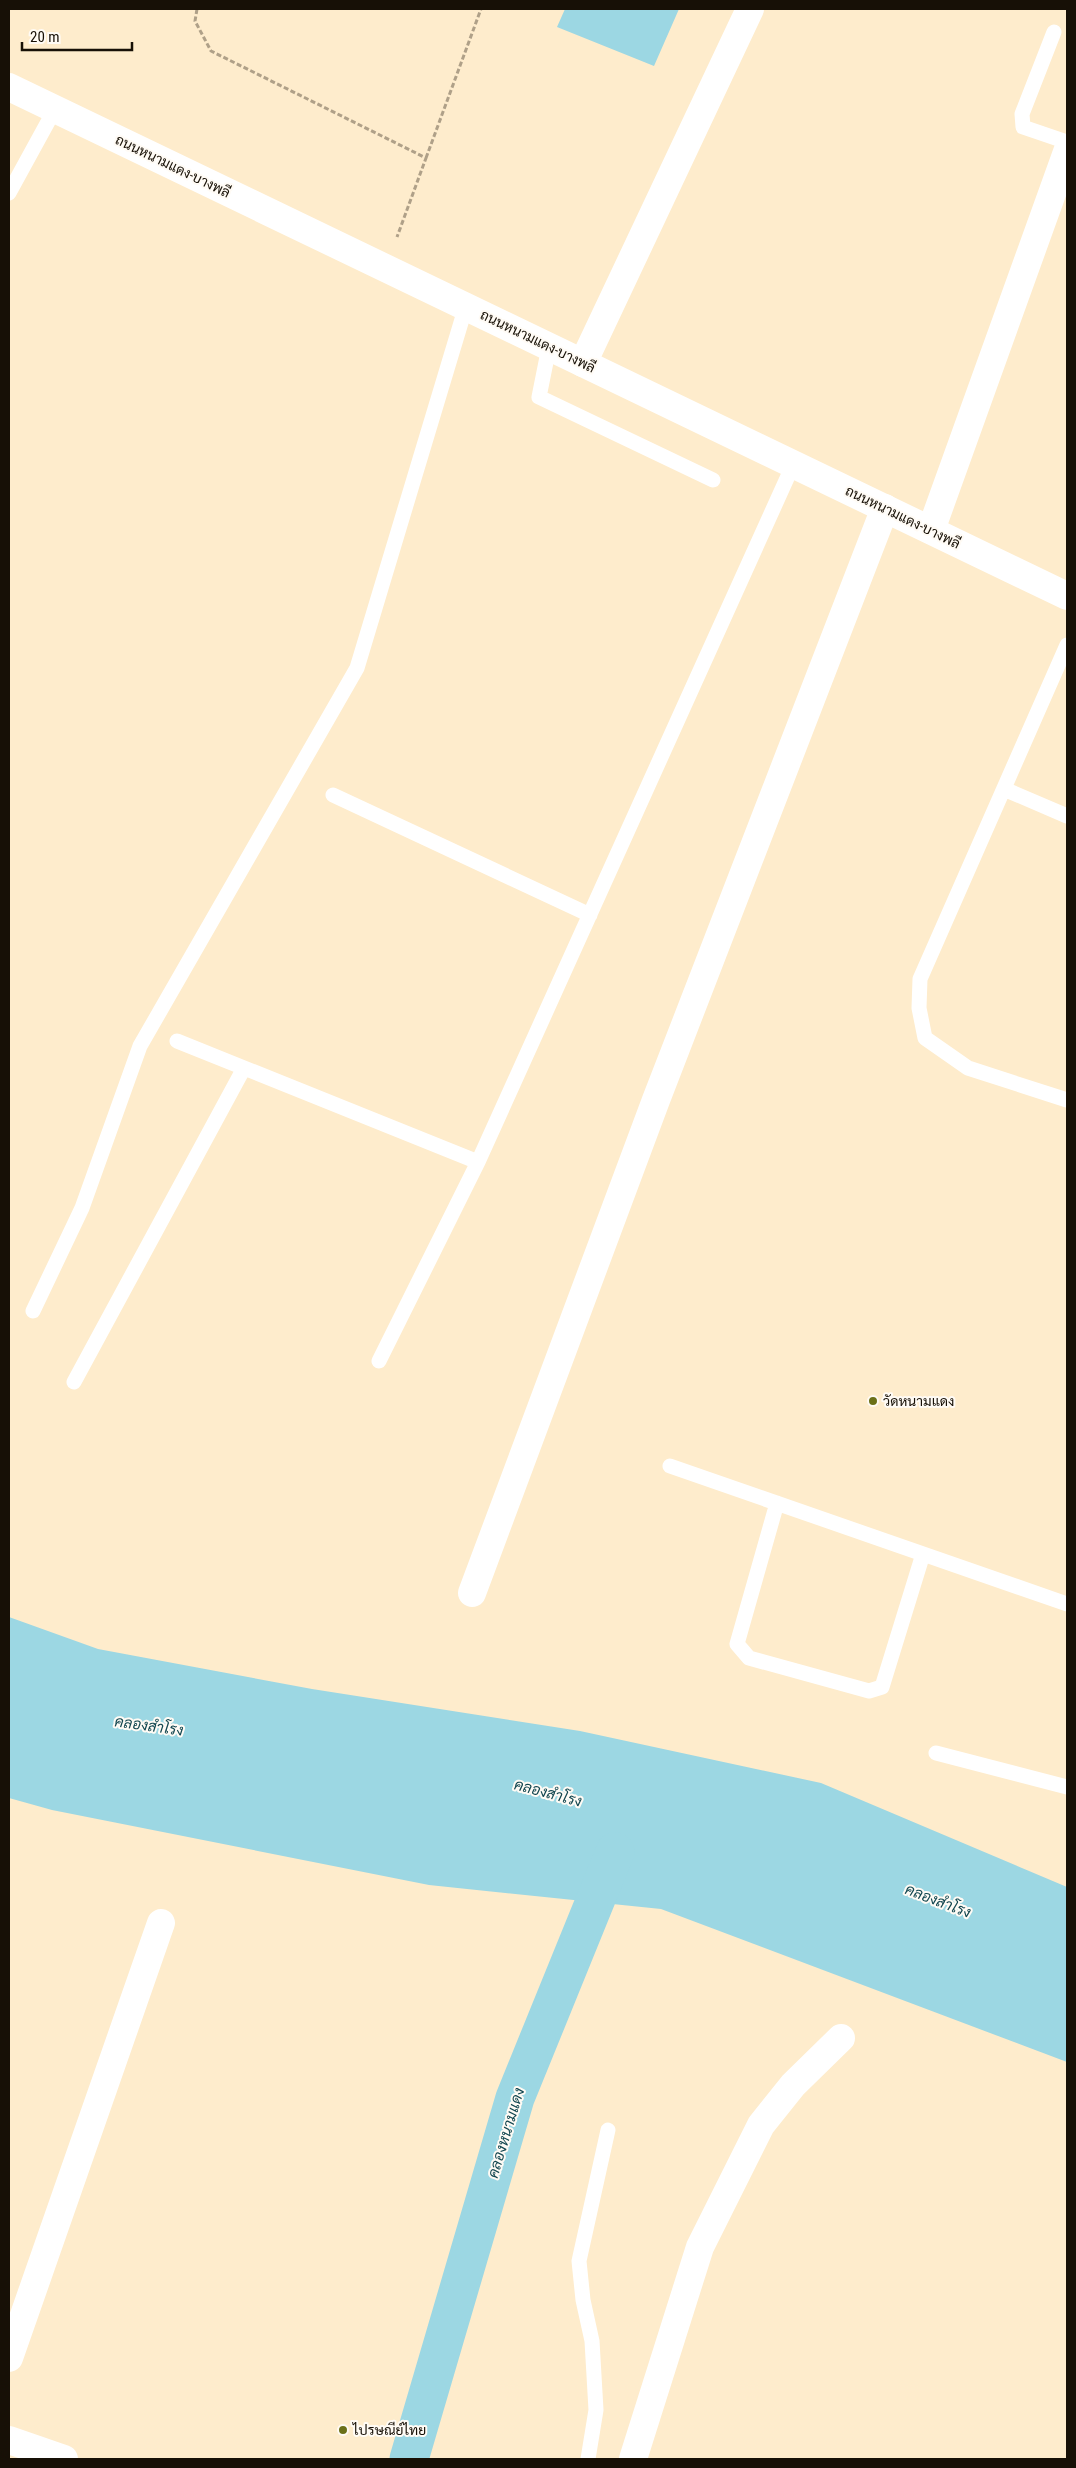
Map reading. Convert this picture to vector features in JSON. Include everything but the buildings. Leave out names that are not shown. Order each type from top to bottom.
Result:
[{"type":"street","points":[[583,363],[750,9]]},
{"type":"street","name":"ถนนหนามแดง-บางพลี","points":[[9,86],[1067,596]]},
{"type":"street","points":[[931,530],[1067,152]]},
{"type":"street","points":[[472,1593],[656,1100],[885,508]]},
{"type":"street","points":[[9,2358],[161,1924]]},
{"type":"street","points":[[632,2459],[700,2247],[761,2125],[793,2085],[841,2038]]},
{"type":"street","points":[[9,2440],[64,2459]]},
{"type":"lane","points":[[1054,32],[1022,114],[1023,127],[1067,142]]},
{"type":"lane","points":[[9,193],[55,109]]},
{"type":"lane","points":[[33,1311],[82,1208],[140,1046],[357,668],[466,306]]},
{"type":"lane","points":[[550,347],[539,397],[713,480]]},
{"type":"lane","points":[[379,1360],[478,1162],[793,464]]},
{"type":"lane","points":[[1067,645],[920,979],[919,1008],[925,1038],[968,1068],[1067,1100]]},
{"type":"lane","points":[[1004,788],[1067,816]]},
{"type":"lane","points":[[333,795],[590,915]]},
{"type":"lane","points":[[177,1041],[478,1162]]},
{"type":"lane","points":[[74,1382],[244,1068]]},
{"type":"lane","points":[[670,1466],[1067,1604]]},
{"type":"lane","points":[[777,1503],[737,1644],[749,1658],[869,1691],[882,1687],[924,1554]]},
{"type":"lane","points":[[936,1753],[1067,1788]]},
{"type":"lane","points":[[588,2459],[596,2410],[592,2341],[583,2300],[579,2262],[608,2130]]},
{"type":"path","points":[[197,9],[195,21],[211,51],[426,158]]},
{"type":"path","points":[[385,268],[481,9]]},
{"type":"water","points":[[565,9],[679,9],[654,66],[557,27]]},
{"type":"water","name":"คลองสำโรง","points":[[9,1617],[98,1649],[312,1689],[580,1731],[821,1783],[1067,1887],[1067,2062],[661,1909],[429,1885],[52,1810],[9,1798]]},
{"type":"waterway","name":"คลองหนามแดง","points":[[409,2459],[515,2098],[615,1852]]},
{"type":"place","name":"วัดหนามแดง","points":[[873,1401]]},
{"type":"place","name":"ไปรษณีย์ไทย","points":[[343,2430]]}]
